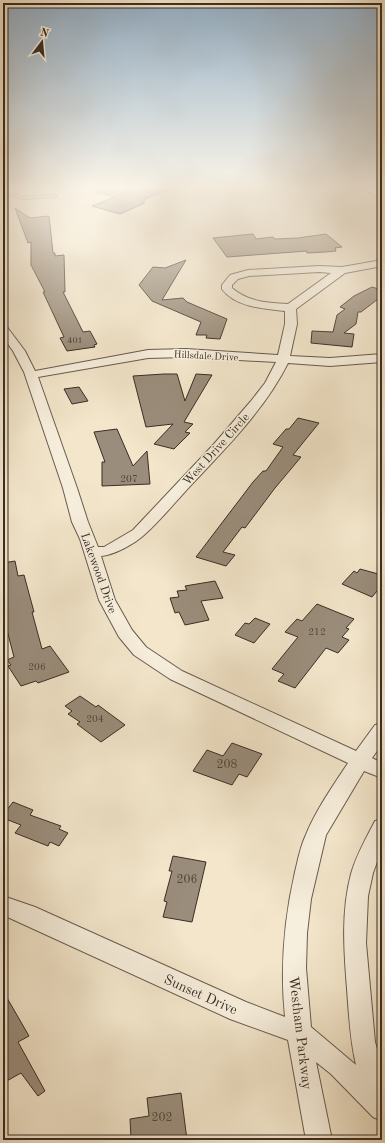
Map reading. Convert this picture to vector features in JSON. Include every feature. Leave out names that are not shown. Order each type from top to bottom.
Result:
[{"type":"street","points":[[342,270],[290,308],[261,304],[236,297],[227,289],[227,285],[234,277],[248,274],[319,269],[342,270],[382,263]]},
{"type":"street","name":"West Drive Circle","points":[[93,552],[108,551],[138,533],[219,447],[256,404],[271,384],[283,360],[291,324],[290,308]]},
{"type":"street","name":"Lakewood Drive","points":[[3,329],[19,351],[31,375],[63,472],[70,488],[80,522],[93,552],[107,600],[125,634],[140,651],[176,675],[382,771]]},
{"type":"street","name":"Hillsdale Drive","points":[[31,375],[148,354],[186,353],[330,362],[382,358]]},
{"type":"street","name":"Westham Parkway","points":[[319,1140],[299,1034],[295,1004],[293,967],[295,929],[303,881],[316,835],[345,782],[382,730]]},
{"type":"street","points":[[382,827],[362,873],[357,896],[355,943],[363,1042],[382,1109]]},
{"type":"street","name":"Sunset Drive","points":[[3,905],[27,914],[239,1011],[299,1034],[340,1066],[382,1109]]},
{"type":"building","points":[[27,240],[52,240],[53,253],[55,253],[55,256],[64,255],[65,292],[63,292],[83,332],[90,331],[97,344],[94,345],[95,347],[67,351],[60,338],[64,337],[43,292],[45,292],[31,265],[31,242],[28,243]]},
{"type":"building","points":[[215,240],[334,240],[342,247],[335,248],[336,251],[325,252],[307,253],[307,251],[227,257]]},
{"type":"building","points":[[186,260],[162,300],[183,298],[187,302],[227,319],[220,339],[206,338],[207,335],[196,335],[201,322],[152,301],[139,285],[153,267],[165,268]]},
{"type":"building","points":[[372,287],[382,290],[382,296],[361,312],[358,312],[356,324],[344,333],[354,334],[352,347],[311,343],[312,331],[333,332],[337,315],[345,309],[340,307],[354,296]]},
{"type":"building","points":[[177,374],[185,401],[196,374],[212,375],[184,422],[193,424],[185,432],[190,433],[174,449],[154,444],[173,424],[146,427],[133,376]]},
{"type":"building","points":[[79,387],[88,401],[72,404],[64,389]]},
{"type":"building","points":[[298,418],[319,423],[293,455],[301,457],[275,488],[245,528],[242,527],[223,552],[235,555],[226,566],[196,557],[253,482],[263,471],[266,471],[283,447],[273,444]]},
{"type":"building","points":[[117,429],[133,466],[147,451],[150,484],[102,486],[102,462],[105,462],[94,432]]},
{"type":"building","points":[[15,561],[18,576],[24,575],[42,649],[50,646],[69,672],[38,683],[36,681],[21,686],[8,666],[11,665],[7,660],[14,657],[7,630],[3,630],[3,563]]},
{"type":"building","points":[[360,569],[382,575],[382,585],[372,597],[342,584],[354,571],[357,573]]},
{"type":"building","points":[[215,581],[223,598],[201,601],[209,620],[185,625],[179,612],[175,613],[170,598],[179,597],[177,591],[187,590],[185,586]]},
{"type":"building","points":[[317,604],[354,619],[346,628],[349,629],[342,637],[349,640],[338,653],[326,648],[295,688],[278,681],[284,674],[272,669],[298,637],[285,632],[297,619],[302,621]]},
{"type":"building","points":[[255,618],[270,624],[254,643],[235,635],[245,623],[249,624]]},
{"type":"building","points":[[80,696],[96,707],[98,705],[125,725],[101,742],[77,724],[80,722],[68,714],[72,711],[65,706]]},
{"type":"building","points":[[232,743],[262,754],[247,777],[239,774],[232,785],[193,771],[207,750],[223,756]]},
{"type":"building","points":[[13,802],[33,810],[30,815],[61,826],[59,829],[68,833],[59,846],[50,842],[48,846],[15,833],[21,825],[3,818],[3,815]]},
{"type":"building","points":[[173,856],[206,862],[192,922],[163,917],[167,902],[164,901],[172,871],[169,871]]},
{"type":"building","points":[[3,991],[29,1036],[18,1042],[45,1091],[38,1096],[21,1073],[3,1083]]},
{"type":"building","points":[[181,1093],[187,1140],[151,1140],[150,1136],[131,1138],[130,1119],[149,1116],[147,1098]]}]
